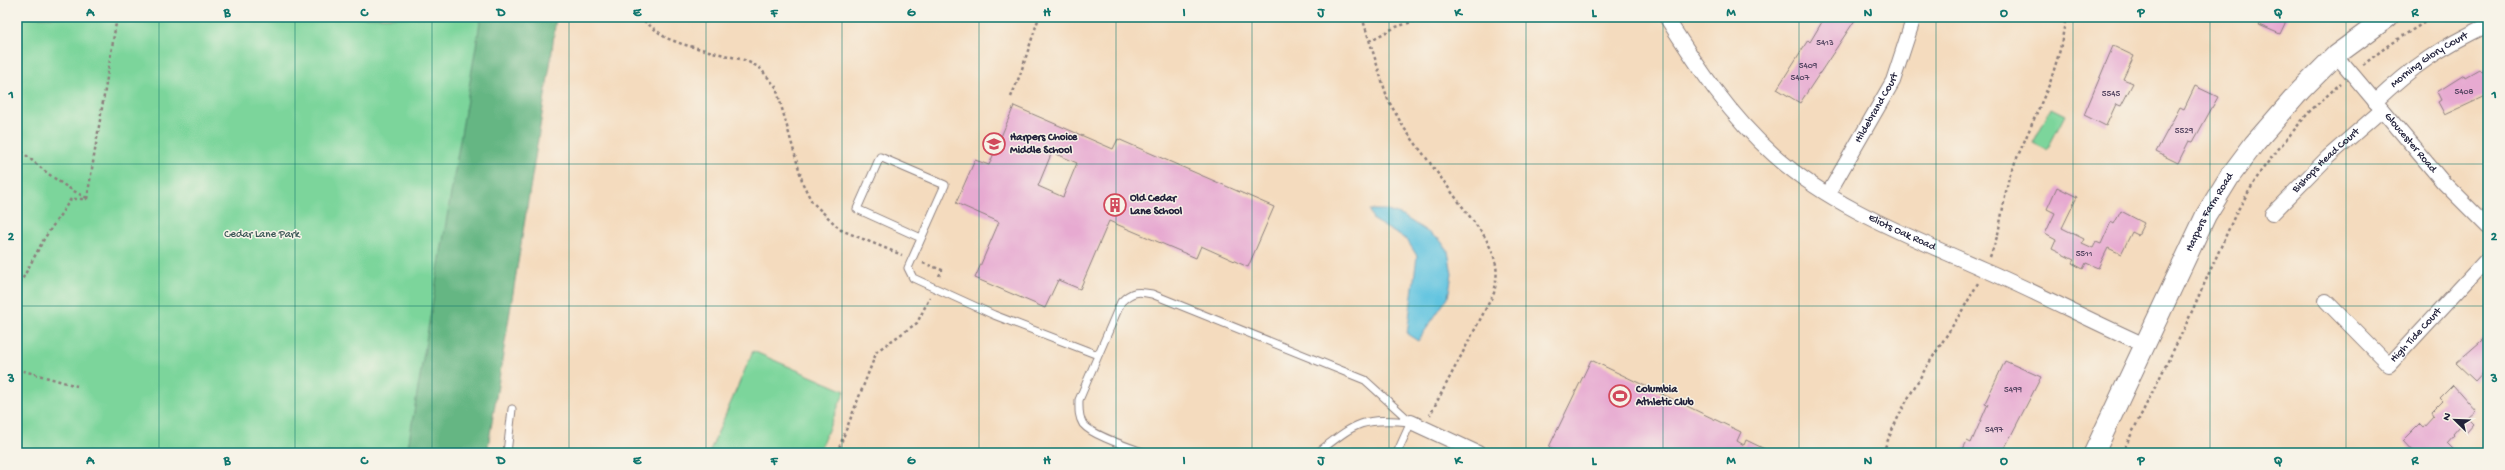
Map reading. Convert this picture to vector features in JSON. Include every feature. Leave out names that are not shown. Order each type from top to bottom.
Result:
[{"type":"main road","name":"Harpers Farm Road","points":[[2094,453],[2206,215],[2230,176],[2286,106],[2336,55],[2388,17]]},
{"type":"street","name":"Eliots Oak Road","points":[[1666,17],[1713,89],[1753,136],[1795,172],[1828,194],[1873,218],[2145,345]]},
{"type":"street","name":"Eliots Oak Road","points":[[1677,17],[1698,66]]},
{"type":"street","name":"Hildebrand Court","points":[[1828,194],[1893,81],[1914,17]]},
{"type":"street","name":"Morning Glory Court","points":[[2378,106],[2404,75],[2431,54],[2488,25]]},
{"type":"street","name":"Gloucester Road","points":[[2336,55],[2443,182],[2488,227]]},
{"type":"street","name":"Bishops Head Court","points":[[2272,214],[2378,106]]},
{"type":"street","name":"High Tide Court","points":[[2326,301],[2389,364],[2488,258]]},
{"type":"street","points":[[1417,425],[1478,453]]},
{"type":"lane","points":[[921,238],[857,210],[880,157],[945,185],[908,268],[913,278],[933,289],[1098,355]]},
{"type":"lane","points":[[1145,453],[1095,432],[1084,424],[1078,414],[1079,400],[1122,302],[1130,294],[1138,291],[1152,294],[1365,380],[1417,425]]},
{"type":"lane","points":[[507,453],[512,409]]},
{"type":"lane","points":[[1317,453],[1347,430],[1367,421],[1381,419],[1417,425]]},
{"type":"lane","points":[[1397,453],[1417,425]]},
{"type":"path","points":[[87,199],[118,17]]},
{"type":"path","points":[[639,17],[666,38],[682,44],[744,60],[759,66],[776,86],[804,184],[812,202],[841,230],[942,270],[924,312],[917,322],[877,351],[837,453]]},
{"type":"path","points":[[1011,97],[1020,75],[1038,17]]},
{"type":"path","points":[[1362,17],[1388,100],[1404,128],[1485,238],[1496,258],[1498,275],[1494,293],[1417,425]]},
{"type":"path","points":[[1369,41],[1396,27],[1427,17]]},
{"type":"path","points":[[2060,50],[2066,17]]},
{"type":"path","points":[[17,147],[42,171],[65,188],[87,199]]},
{"type":"path","points":[[17,290],[61,212],[71,199],[87,199]]},
{"type":"path","points":[[17,370],[77,386]]},
{"type":"green space","name":"Cedar Lane Park","points":[[17,17],[534,17],[481,453],[17,453]]},
{"type":"green space","points":[[481,17],[556,17],[551,59],[487,453],[407,453]]},
{"type":"green space","points":[[2051,108],[2065,115],[2047,150],[2033,143]]},
{"type":"green space","points":[[753,351],[845,391],[818,453],[709,453]]},
{"type":"water","points":[[1370,210],[1385,210],[1403,216],[1440,240],[1448,251],[1452,274],[1448,297],[1418,341],[1407,334],[1417,256],[1407,240],[1373,220]]},
{"type":"building","points":[[1825,17],[1857,17],[1800,103],[1777,89],[1808,40],[1810,42]]},
{"type":"building","points":[[2263,17],[2288,17],[2280,34],[2259,25]]},
{"type":"building","points":[[2113,46],[2134,56],[2123,79],[2133,83],[2121,106],[2116,104],[2106,126],[2084,115]]},
{"type":"building","points":[[2488,68],[2488,95],[2445,115],[2438,102],[2441,100],[2437,92],[2464,75],[2465,77],[2479,69],[2481,72]]},
{"type":"building","points":[[2195,86],[2218,97],[2193,142],[2189,141],[2178,163],[2156,152],[2180,107],[2184,109]]},
{"type":"building","name":"Old Cedar Lane School","points":[[1014,106],[1113,149],[1118,139],[1274,207],[1248,267],[1201,246],[1196,258],[1109,221],[1080,289],[1058,280],[1045,308],[975,278],[999,222],[956,203],[975,160],[989,165]],"holes":[[[1052,152],[1077,163],[1063,197],[1038,186]]]},
{"type":"building","points":[[2057,187],[2077,197],[2062,228],[2084,239],[2082,243],[2093,248],[2096,242],[2101,244],[2111,222],[2114,224],[2121,211],[2144,223],[2138,235],[2132,232],[2121,254],[2108,248],[2098,268],[2086,263],[2083,269],[2072,263],[2074,260],[2052,249],[2056,240],[2045,234],[2055,213],[2047,209]]},
{"type":"building","points":[[2488,335],[2488,371],[2486,369],[2475,381],[2456,363]]},
{"type":"building","name":"Columbia Athletic Club","points":[[1591,360],[1741,432],[1737,441],[1744,445],[1746,440],[1773,453],[1561,453],[1549,447]]},
{"type":"building","points":[[2005,361],[2041,377],[2002,453],[1961,453],[1967,441],[1971,443],[1988,404],[1985,403]]},
{"type":"building","points":[[2453,385],[2476,411],[2468,418],[2474,424],[2466,433],[2460,426],[2453,434],[2454,435],[2447,443],[2453,449],[2449,453],[2414,453],[2403,441],[2420,424],[2423,427],[2434,415],[2432,412],[2443,401],[2440,398]]},
{"type":"place","name":"Harpers Choice Middle School","points":[[994,144]]},
{"type":"place","name":"Old Cedar Lane School","points":[[1115,205]]},
{"type":"place","name":"Columbia Athletic Club","points":[[1620,396]]}]
